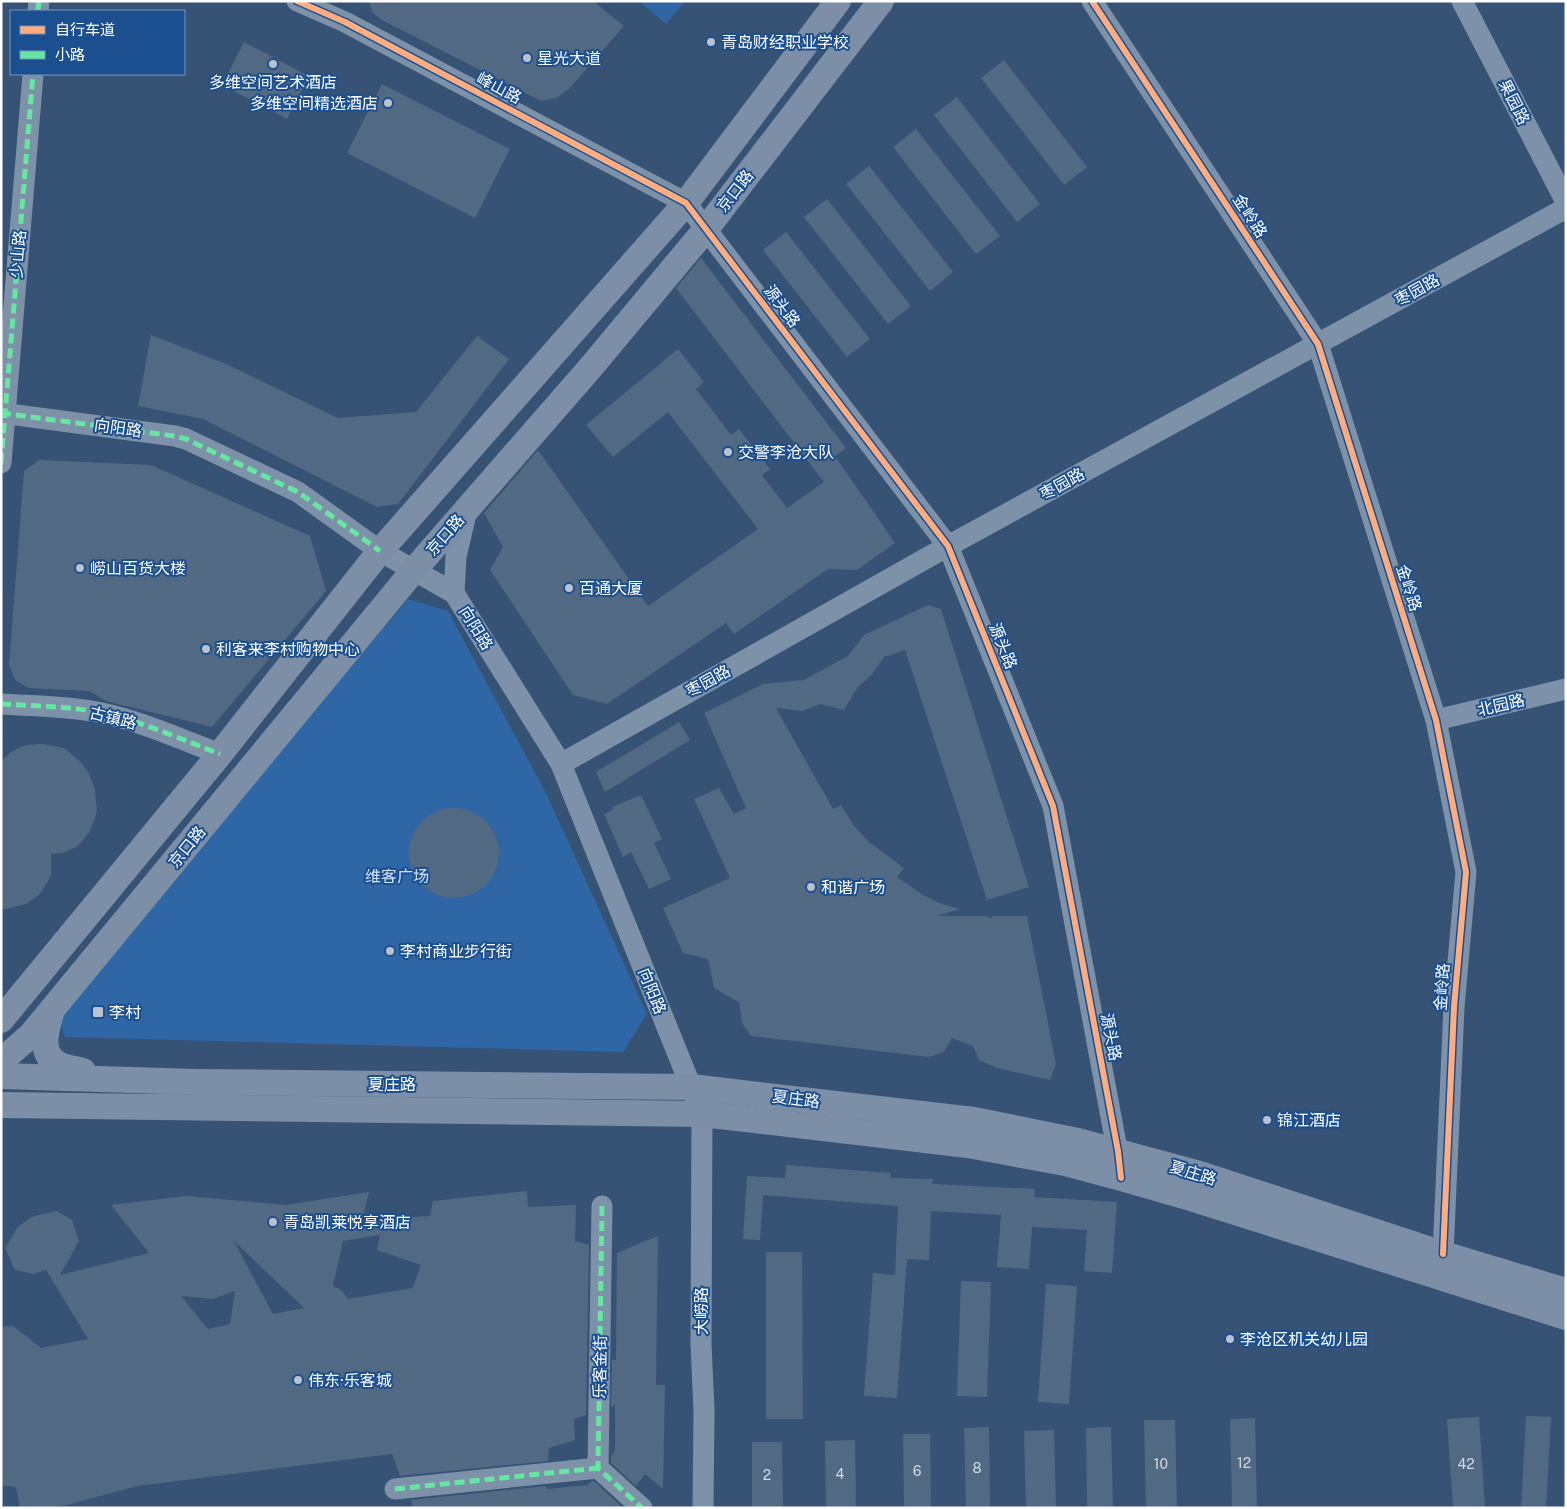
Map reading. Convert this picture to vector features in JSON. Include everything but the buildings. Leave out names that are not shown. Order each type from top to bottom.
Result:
[{"type":"main road","name":"京口路","points":[[1,1020],[220,754],[380,551],[686,203],[838,1]]},
{"type":"main road","name":"京口路","points":[[1,1062],[31,1035],[414,570],[591,368],[706,229],[881,1]]},
{"type":"main road","points":[[52,1010],[45,1033],[46,1048],[52,1060],[61,1065],[107,1079]]},
{"type":"main road","name":"夏庄路","points":[[1,1076],[197,1082],[690,1086],[974,1120],[1078,1141],[1200,1174],[1443,1254],[1566,1291]]},
{"type":"main road","name":"夏庄路","points":[[1,1106],[702,1114],[968,1146],[1065,1163],[1191,1198],[1566,1317]]},
{"type":"street","name":"峰山路","points":[[297,1],[344,22],[686,203]]},
{"type":"street","name":"金岭路","points":[[1092,1],[1318,344],[1436,720],[1466,872],[1454,1007],[1443,1254]]},
{"type":"street","name":"果园路","points":[[1462,1],[1566,202]]},
{"type":"street","name":"少山路","points":[[1,463],[3,413],[33,75]]},
{"type":"street","name":"源头路","points":[[686,203],[948,546],[1053,806],[1118,1151],[1121,1178]]},
{"type":"street","name":"枣园路","points":[[561,764],[948,546],[1566,208]]},
{"type":"street","name":"向阳路","points":[[3,413],[166,434],[186,439],[298,492],[380,551],[454,593],[561,764],[702,1114]]},
{"type":"street","points":[[454,593],[456,557],[468,509]]},
{"type":"street","name":"北园路","points":[[1436,720],[1566,689]]},
{"type":"street","name":"古镇路","points":[[1,704],[59,707],[98,712],[137,723],[220,754]]},
{"type":"street","name":"大崂路","points":[[702,1114],[701,1344],[704,1410],[703,1508]]},
{"type":"street","name":"乐客金街","points":[[598,1468],[602,1206]]},
{"type":"street","points":[[395,1489],[598,1468],[642,1508]]},
{"type":"green space","points":[[639,1],[685,1],[666,24]]},
{"type":"green space","name":"维客广场","points":[[408,599],[448,611],[546,793],[647,1014],[623,1052],[65,1037],[56,1014]]},
{"type":"marked path","points":[[38,10],[39,1]]},
{"type":"marked path","points":[[1,463],[33,75]]},
{"type":"marked path","points":[[1,413],[186,439],[298,492],[380,551]]},
{"type":"marked path","points":[[1,704],[73,708],[113,715],[159,730],[220,754]]},
{"type":"marked path","points":[[602,1206],[598,1468],[642,1508]]},
{"type":"marked path","points":[[395,1489],[598,1468]]},
{"type":"cycle path","points":[[297,1],[345,22],[686,203],[948,546],[1053,806],[1118,1151],[1121,1178]]},
{"type":"cycle path","points":[[1092,1],[1318,344],[1436,720],[1466,872],[1454,1007],[1443,1254]]},
{"type":"place","name":"青岛财经职业学校","points":[[711,42]]},
{"type":"place","name":"星光大道","points":[[527,58]]},
{"type":"place","name":"多维空间艺术酒店","points":[[273,64]]},
{"type":"place","name":"多维空间精选酒店","points":[[388,103]]},
{"type":"place","name":"交警李沧大队","points":[[728,452]]},
{"type":"place","name":"崂山百货大楼","points":[[80,568]]},
{"type":"place","name":"百通大厦","points":[[569,588]]},
{"type":"place","name":"利客来李村购物中心","points":[[206,649]]},
{"type":"place","name":"和谐广场","points":[[811,887]]},
{"type":"place","name":"李村商业步行街","points":[[390,951]]},
{"type":"place","name":"李村","points":[[98,1012]]},
{"type":"place","name":"锦江酒店","points":[[1267,1120]]},
{"type":"place","name":"青岛凯莱悦享酒店","points":[[273,1222]]},
{"type":"place","name":"李沧区机关幼儿园","points":[[1230,1339]]},
{"type":"place","name":"伟东·乐客城","points":[[298,1380]]}]
